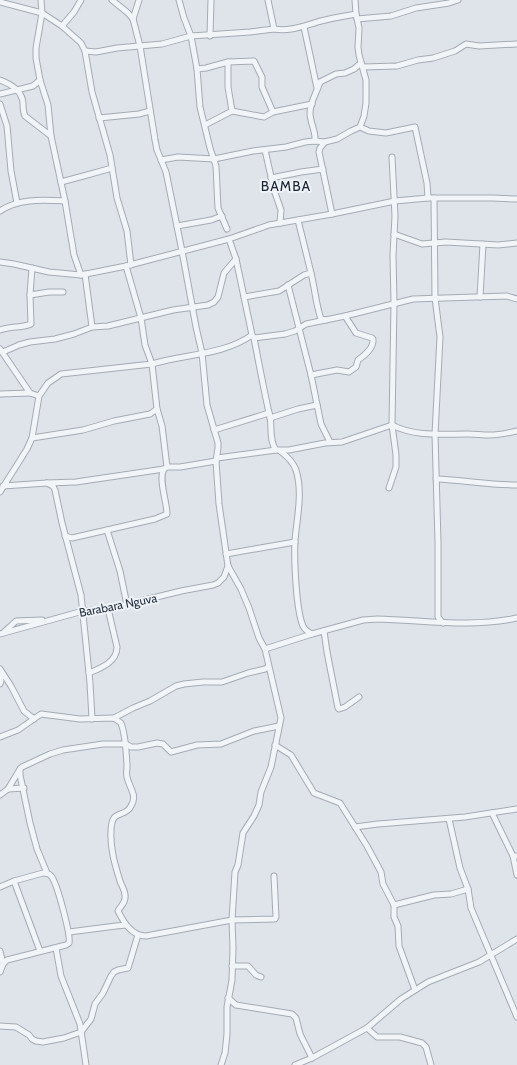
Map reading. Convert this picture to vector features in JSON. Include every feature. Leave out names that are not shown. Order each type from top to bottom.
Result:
[{"type":"street","points":[[42,0],[42,13],[36,48],[36,58],[40,80],[48,105],[51,136],[65,201],[74,255],[83,275],[92,327]]},
{"type":"street","points":[[62,26],[74,12],[81,0]]},
{"type":"street","points":[[112,0],[133,19],[140,46],[154,140],[166,172],[202,353],[207,405],[218,443],[216,460],[228,566],[241,589],[259,638],[265,649],[281,718],[271,767],[261,792],[259,805],[243,833],[238,865],[235,872],[232,920],[232,980],[228,998],[228,1034],[225,1053],[221,1065]]},
{"type":"street","points":[[133,19],[139,0]]},
{"type":"street","points":[[179,0],[191,36],[197,69],[200,107],[216,166],[218,208],[227,230]]},
{"type":"street","points":[[210,36],[211,0]]},
{"type":"street","points":[[268,0],[274,28]]},
{"type":"street","points":[[355,0],[356,16],[359,28],[358,47],[366,80],[366,103],[360,128]]},
{"type":"street","points":[[85,51],[96,52],[162,44],[191,36],[210,36],[274,28],[290,29],[304,27],[321,21],[356,16],[391,16],[416,8],[449,3],[458,0]]},
{"type":"street","points":[[0,2],[42,13],[62,26],[81,43],[85,51],[92,92],[110,155],[118,198],[127,231],[129,266],[141,318],[145,345],[152,364],[157,409],[162,426],[165,468],[162,477],[167,514],[155,519],[72,538],[65,536]]},
{"type":"street","points":[[304,27],[317,89]]},
{"type":"street","points":[[315,141],[316,135],[310,113],[320,82],[327,77],[345,73],[362,65],[397,66],[418,60],[433,58],[455,51],[466,44],[479,46],[517,44]]},
{"type":"street","points":[[197,69],[228,62],[254,61],[262,77],[262,87],[273,112]]},
{"type":"street","points":[[228,62],[228,87],[232,111]]},
{"type":"street","points":[[0,80],[18,90],[22,96],[23,112],[25,116],[51,136]]},
{"type":"street","points":[[0,94],[34,86],[40,80]]},
{"type":"street","points":[[0,104],[7,126],[11,171],[17,203]]},
{"type":"street","points":[[205,125],[232,111],[264,117],[273,112],[312,104]]},
{"type":"street","points":[[100,118],[150,112]]},
{"type":"street","points":[[161,160],[178,157],[214,159],[315,141],[325,142],[337,139],[360,128],[369,131],[386,133],[415,127],[427,183],[428,198]]},
{"type":"street","points":[[325,142],[320,148],[319,152],[332,214]]},
{"type":"street","points":[[265,150],[271,178],[281,210],[280,223]]},
{"type":"street","points":[[389,488],[396,467],[395,443],[392,425],[394,303],[393,255],[395,200],[392,157]]},
{"type":"street","points":[[61,182],[112,168]]},
{"type":"street","points":[[271,178],[323,169]]},
{"type":"street","points":[[0,262],[49,272],[83,275],[129,266],[230,239],[269,225],[332,214],[395,200],[428,198],[517,199]]},
{"type":"street","points":[[434,198],[436,298],[440,337],[435,434],[439,621]]},
{"type":"street","points":[[0,211],[17,203],[33,200],[65,201]]},
{"type":"street","points":[[177,226],[211,220],[222,216]]},
{"type":"street","points":[[298,220],[316,293],[318,312],[321,319],[327,320]]},
{"type":"street","points":[[394,234],[422,244],[436,242],[498,245],[517,243]]},
{"type":"street","points":[[230,239],[236,259],[253,336],[273,443],[278,450],[294,465],[297,476],[299,496],[295,542],[299,611],[304,628],[307,632],[312,634]]},
{"type":"street","points":[[480,297],[483,244]]},
{"type":"street","points":[[30,393],[1,351],[19,344],[55,339],[74,334],[92,327],[108,326],[192,306],[208,305],[214,302],[218,297],[224,274],[236,259]]},
{"type":"street","points":[[0,330],[8,327],[26,326],[31,324],[30,295],[32,268]]},
{"type":"street","points":[[244,297],[279,291],[311,273]]},
{"type":"street","points":[[288,285],[300,328],[321,424],[330,442]]},
{"type":"street","points":[[30,295],[49,292],[63,292]]},
{"type":"street","points":[[0,492],[27,449],[32,438],[39,396],[48,383],[61,374],[152,364],[234,345],[253,336],[285,334],[306,324],[414,299],[507,296],[517,299]]},
{"type":"street","points":[[311,375],[337,370],[349,372],[356,367],[358,360],[364,356],[373,344],[372,338],[356,333],[345,316]]},
{"type":"street","points":[[0,394],[30,393],[39,396]]},
{"type":"street","points":[[214,430],[317,405]]},
{"type":"street","points":[[32,438],[83,430],[114,421],[150,414],[157,409]]},
{"type":"street","points":[[3,486],[76,482],[180,467],[330,442],[342,442],[392,425],[401,430],[416,433],[435,434],[490,435],[517,431]]},
{"type":"street","points":[[436,479],[517,485]]},
{"type":"street","points":[[47,483],[53,486],[55,490],[65,536],[81,595],[92,720]]},
{"type":"street","points":[[107,530],[120,571],[127,605]]},
{"type":"street","points":[[67,543],[72,538]]},
{"type":"street","points":[[226,554],[295,542]]},
{"type":"street","name":"Barabara Nguva","points":[[1,634],[83,611],[108,609],[181,591],[213,586],[224,577],[228,566]]},
{"type":"street","points":[[89,673],[105,666],[115,656],[117,651],[108,609]]},
{"type":"street","points":[[265,649],[363,620],[377,619],[483,623],[517,618]]},
{"type":"street","points":[[324,631],[338,708],[345,707],[359,697]]},
{"type":"street","points":[[0,737],[18,730],[41,714],[92,720],[114,718],[150,701],[176,686],[203,682],[222,682],[268,667]]},
{"type":"street","points":[[0,668],[0,684]]},
{"type":"street","points":[[0,668],[24,711],[34,719]]},
{"type":"street","points":[[114,718],[121,723],[126,744],[127,777],[134,798],[129,810],[115,815],[110,832],[112,850],[125,895],[125,900],[118,911],[126,926],[138,935],[146,936],[232,920],[275,919],[274,876]]},
{"type":"street","points":[[0,796],[8,789],[20,770],[27,763],[63,750],[103,744],[126,744],[131,747],[138,747],[157,743],[163,744],[171,752],[197,745],[221,744],[254,731],[279,726]]},
{"type":"street","points":[[275,745],[291,755],[314,793],[340,803],[367,846],[381,872],[383,884],[394,905],[394,917],[398,926],[399,946],[415,990]]},
{"type":"street","points":[[0,972],[3,964],[7,960],[56,948],[69,943],[69,932],[55,884],[51,876],[47,873],[37,849],[20,770]]},
{"type":"street","points":[[8,789],[24,788]]},
{"type":"street","points":[[355,828],[378,824],[448,819],[517,809]]},
{"type":"street","points":[[492,813],[515,856],[517,875]]},
{"type":"street","points":[[448,819],[460,868],[468,889],[471,908],[517,1017]]},
{"type":"street","points":[[0,887],[14,881],[47,873]]},
{"type":"street","points":[[14,881],[40,951]]},
{"type":"street","points":[[394,905],[434,895],[451,894],[468,889]]},
{"type":"street","points":[[69,932],[126,926]]},
{"type":"street","points":[[0,1026],[16,1027],[29,1035],[32,1039],[43,1042],[64,1038],[81,1032],[91,1019],[95,1004],[103,993],[111,976],[118,970],[128,968],[138,935]]},
{"type":"street","points":[[295,1065],[311,1060],[367,1028],[401,999],[438,977],[479,962],[517,940]]},
{"type":"street","points":[[56,948],[61,976],[80,1024],[86,1065]]},
{"type":"street","points":[[0,951],[3,964]]},
{"type":"street","points":[[232,966],[248,966],[256,975],[261,977]]},
{"type":"street","points":[[228,998],[236,1005],[292,1014],[296,1018],[300,1034],[311,1060]]},
{"type":"street","points":[[367,1028],[377,1037],[400,1037],[422,1043],[426,1047],[431,1065]]},
{"type":"district","name":"BAMBA","points":[[286,186]]}]
